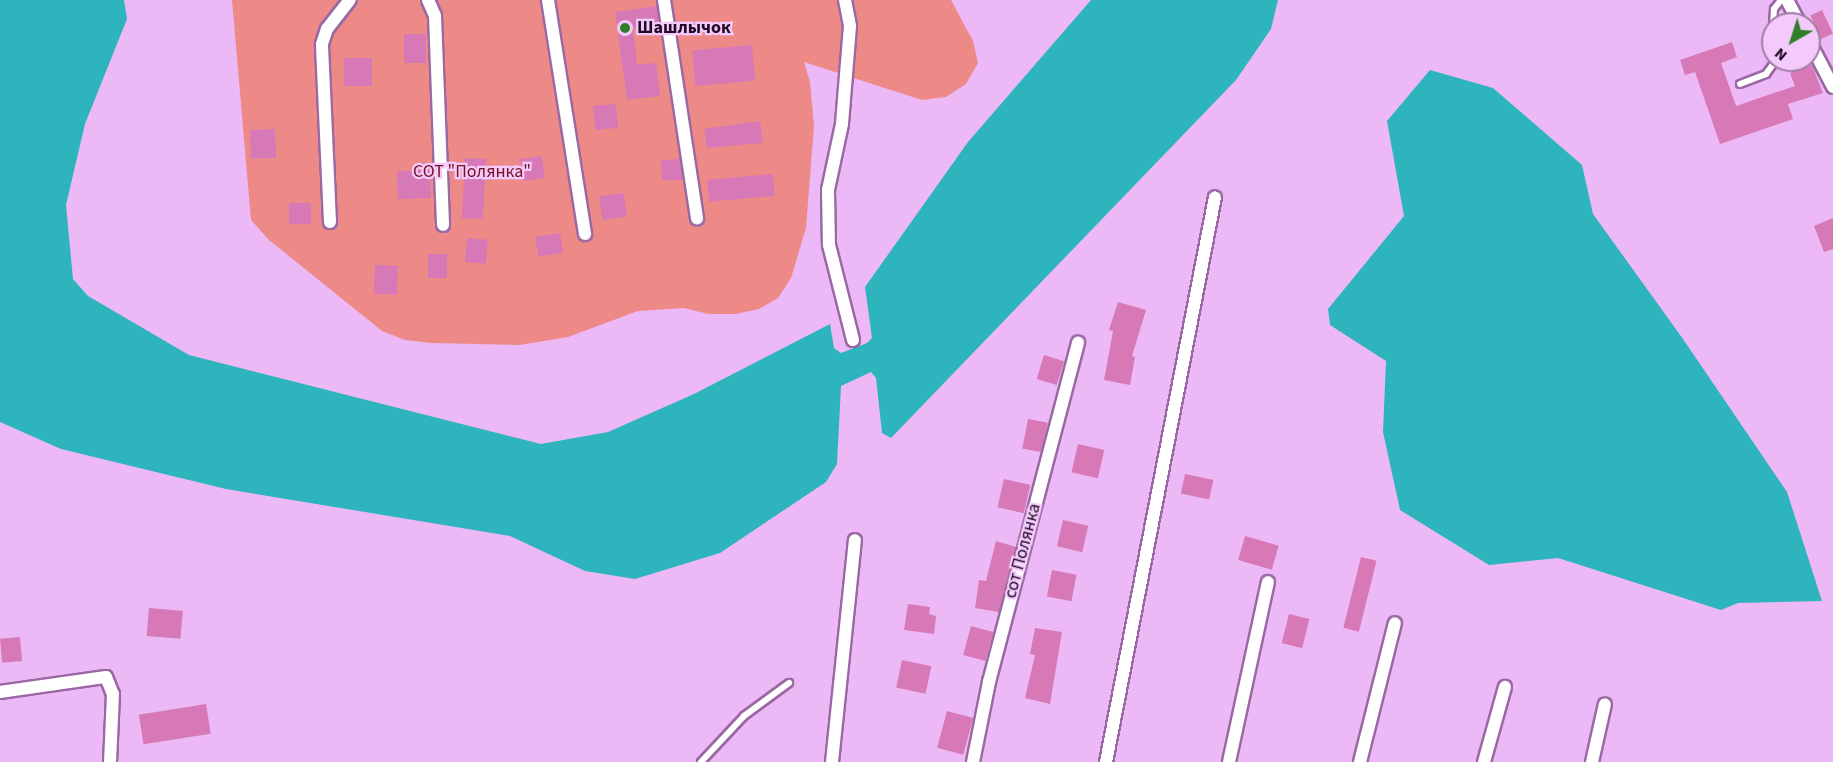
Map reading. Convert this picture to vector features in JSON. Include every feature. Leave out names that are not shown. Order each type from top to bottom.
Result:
[{"type":"street","points":[[330,222],[322,44],[327,29],[350,0]]},
{"type":"street","points":[[428,0],[435,16],[443,225]]},
{"type":"street","points":[[548,0],[585,234]]},
{"type":"street","points":[[664,0],[697,219]]},
{"type":"street","points":[[845,0],[850,26],[842,124],[828,190],[829,245],[853,340]]},
{"type":"street","points":[[1821,64],[1833,87]]},
{"type":"street","points":[[1106,762],[1215,197]]},
{"type":"street","name":"сот Полянка","points":[[973,762],[992,671],[1078,342]]},
{"type":"street","points":[[832,762],[855,540]]},
{"type":"street","points":[[1229,762],[1268,582]]},
{"type":"street","points":[[1360,762],[1395,623]]},
{"type":"street","points":[[0,692],[106,676],[113,694],[110,762]]},
{"type":"street","points":[[1484,762],[1505,687]]},
{"type":"street","points":[[1592,762],[1605,704]]},
{"type":"lane","points":[[1740,84],[1767,72]]},
{"type":"lane","points":[[701,762],[744,716],[789,683]]},
{"type":"green space","name":"СОТ \"Полянка\"","points":[[232,0],[951,0],[973,41],[978,63],[966,84],[946,97],[922,100],[804,62],[810,82],[814,126],[806,228],[791,278],[778,298],[759,309],[736,314],[708,314],[684,308],[638,311],[568,337],[520,345],[431,343],[405,340],[382,331],[269,240],[251,220]]},
{"type":"shaded area","points":[[0,0],[124,0],[127,19],[85,124],[66,205],[73,279],[88,296],[189,355],[541,444],[608,432],[694,394],[830,324],[834,348],[841,353],[867,343],[872,338],[865,287],[968,142],[1091,0],[1278,0],[1271,29],[1236,80],[891,438],[882,433],[876,378],[871,372],[841,386],[837,464],[826,482],[720,553],[635,579],[585,571],[510,536],[226,489],[61,449],[0,422]]},
{"type":"shaded area","points":[[1430,70],[1493,88],[1582,165],[1593,214],[1683,339],[1787,492],[1822,601],[1738,603],[1721,610],[1558,558],[1489,565],[1400,510],[1383,432],[1386,361],[1330,325],[1328,309],[1404,216],[1387,121]]},
{"type":"building","points":[[657,6],[659,25],[633,28],[637,65],[656,63],[660,96],[627,100],[615,12]]},
{"type":"building","points":[[1822,10],[1833,34],[1821,39],[1821,12],[1818,12]]},
{"type":"building","points":[[404,34],[426,34],[426,63],[404,63]]},
{"type":"building","points":[[1732,42],[1737,57],[1721,63],[1736,106],[1795,86],[1790,73],[1793,72],[1815,72],[1823,93],[1788,104],[1793,119],[1720,144],[1695,72],[1685,75],[1680,60]]},
{"type":"building","points":[[752,45],[755,81],[695,86],[692,50]]},
{"type":"building","points":[[344,58],[372,58],[372,86],[344,86]]},
{"type":"building","points":[[616,104],[618,128],[595,130],[593,106]]},
{"type":"building","points":[[760,121],[763,143],[707,148],[704,129]]},
{"type":"building","points":[[275,129],[276,158],[251,159],[250,130]]},
{"type":"building","points":[[542,156],[545,178],[523,181],[520,159]]},
{"type":"building","points":[[465,158],[486,159],[483,219],[462,218]]},
{"type":"building","points":[[680,159],[683,180],[662,180],[661,160]]},
{"type":"building","points":[[430,170],[431,198],[398,199],[397,171]]},
{"type":"building","points":[[773,174],[775,196],[709,202],[707,180]]},
{"type":"building","points":[[624,193],[627,217],[602,220],[599,196]]},
{"type":"building","points":[[289,203],[311,203],[311,224],[289,224]]},
{"type":"building","points":[[1833,218],[1833,249],[1824,252],[1814,226]]},
{"type":"building","points":[[560,233],[563,253],[538,257],[535,237]]},
{"type":"building","points":[[467,238],[488,240],[486,264],[465,262]]},
{"type":"building","points":[[428,254],[447,254],[447,278],[428,278]]},
{"type":"building","points":[[375,265],[398,266],[397,295],[374,294]]},
{"type":"building","points":[[1118,302],[1146,310],[1132,356],[1135,357],[1130,385],[1104,380],[1113,331],[1109,330]]},
{"type":"building","points":[[1044,355],[1064,361],[1057,385],[1037,379]]},
{"type":"building","points":[[1028,419],[1048,423],[1042,452],[1022,448]]},
{"type":"building","points":[[1078,444],[1104,450],[1098,478],[1071,472]]},
{"type":"building","points":[[1185,474],[1213,480],[1209,500],[1181,494]]},
{"type":"building","points":[[1004,479],[1030,485],[1024,513],[997,507]]},
{"type":"building","points":[[1063,520],[1088,526],[1082,552],[1057,546]]},
{"type":"building","points":[[1245,536],[1279,546],[1272,570],[1238,560]]},
{"type":"building","points":[[996,541],[1016,547],[999,612],[975,608],[979,580],[986,581]]},
{"type":"building","points":[[1361,557],[1377,561],[1359,632],[1343,628]]},
{"type":"building","points":[[1052,570],[1077,575],[1071,601],[1047,597]]},
{"type":"building","points":[[908,604],[930,607],[929,614],[936,616],[934,634],[904,630]]},
{"type":"building","points":[[149,608],[183,611],[180,639],[147,636]]},
{"type":"building","points":[[1289,614],[1309,619],[1302,648],[1282,643]]},
{"type":"building","points":[[971,626],[993,632],[985,661],[963,655]]},
{"type":"building","points":[[1035,628],[1062,632],[1050,704],[1025,698],[1035,655],[1030,654]]},
{"type":"building","points":[[20,637],[22,661],[2,663],[0,639]]},
{"type":"building","points":[[902,660],[931,666],[926,694],[896,687]]},
{"type":"building","points":[[206,704],[211,734],[144,744],[139,715]]},
{"type":"building","points":[[947,711],[973,718],[963,755],[937,748]]},
{"type":"place","name":"Шашлычок","points":[[625,28]]}]
